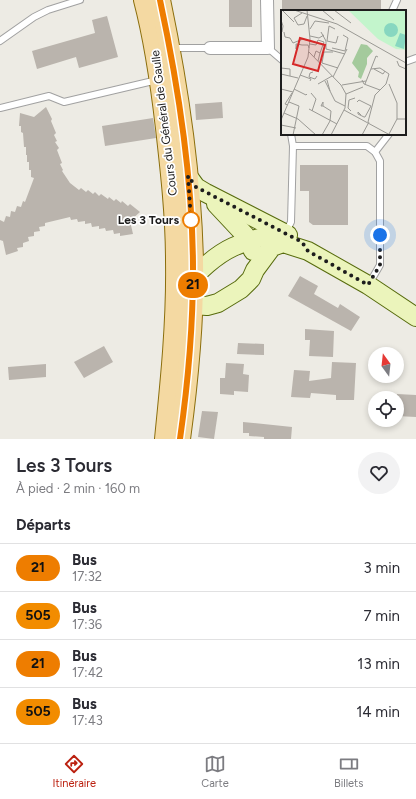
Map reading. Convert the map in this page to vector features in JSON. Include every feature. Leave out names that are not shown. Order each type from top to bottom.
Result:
[{"type":"main road","name":"Cours du Général de Gaulle","points":[[144,0],[166,87],[172,176],[176,295],[174,339],[165,439]]},
{"type":"main road","name":"Cours du Général de Gaulle","points":[[159,3],[170,48],[182,125],[188,176],[193,278],[191,340],[180,439]]},
{"type":"street","points":[[210,48],[268,48],[267,0]]},
{"type":"street","points":[[188,176],[196,187],[302,242],[308,251]]},
{"type":"street","points":[[206,193],[245,235],[254,256],[255,270]]},
{"type":"street","points":[[285,234],[248,241],[233,247],[221,254],[176,295],[193,305],[207,306],[218,303],[241,290],[251,279],[255,270],[272,247],[283,243],[308,251],[368,285],[416,317]]},
{"type":"lane","points":[[0,41],[34,17],[48,10],[80,0]]},
{"type":"lane","points":[[392,10],[397,0]]},
{"type":"lane","points":[[170,48],[210,48]]},
{"type":"lane","points":[[268,48],[281,59]]},
{"type":"lane","points":[[406,62],[416,58]]},
{"type":"lane","points":[[0,108],[49,96],[64,102],[153,81],[166,87],[182,125]]},
{"type":"lane","points":[[285,234],[291,222],[293,146],[291,135]]},
{"type":"lane","points":[[375,152],[388,135]]},
{"type":"lane","points":[[293,146],[367,146],[375,152],[380,161],[380,265],[368,285]]},
{"type":"building","points":[[229,0],[252,0],[252,27],[229,27]]},
{"type":"building","points":[[282,0],[381,0],[381,10],[282,10]]},
{"type":"building","points":[[107,16],[118,57],[79,68],[76,57],[37,69],[32,51],[95,33],[92,20]]},
{"type":"building","points":[[222,102],[223,118],[196,120],[195,104]]},
{"type":"building","points":[[46,107],[52,119],[51,121],[56,133],[54,135],[57,141],[55,142],[59,148],[57,150],[62,163],[60,164],[63,170],[62,171],[70,183],[79,190],[81,188],[86,192],[88,190],[93,194],[95,192],[99,196],[101,194],[114,201],[116,199],[121,203],[122,201],[128,206],[130,204],[140,212],[130,221],[133,234],[120,236],[120,233],[114,234],[113,230],[106,231],[105,228],[99,229],[99,226],[92,227],[91,223],[85,224],[85,221],[78,222],[77,219],[71,220],[70,217],[45,223],[45,226],[39,227],[40,231],[34,232],[34,236],[28,237],[29,241],[23,243],[23,247],[17,248],[18,251],[6,255],[3,241],[0,240],[0,220],[4,222],[6,216],[10,217],[11,211],[15,212],[17,206],[21,207],[23,201],[25,202],[34,178],[31,177],[29,162],[27,162],[26,147],[24,147],[23,133],[21,132],[21,126],[19,126],[20,113],[34,117]]},
{"type":"building","points":[[153,118],[156,138],[105,146],[102,126]]},
{"type":"building","points":[[300,165],[348,165],[348,225],[313,225],[309,222],[309,191],[300,191]]},
{"type":"building","points":[[300,276],[318,286],[314,294],[338,308],[340,304],[360,317],[351,331],[288,296]]},
{"type":"building","points":[[305,329],[334,331],[333,357],[309,356],[310,340],[305,340]]},
{"type":"building","points":[[238,343],[264,344],[264,355],[237,354]]},
{"type":"building","points":[[104,346],[113,362],[84,378],[74,362]]},
{"type":"building","points":[[332,362],[356,363],[354,400],[336,400],[336,395],[311,393],[310,398],[291,397],[294,370],[310,371],[309,381],[331,378]]},
{"type":"building","points":[[226,363],[244,364],[243,374],[249,375],[248,392],[234,391],[234,395],[220,394],[220,378],[225,378]]},
{"type":"building","points":[[46,364],[46,377],[9,380],[8,367]]},
{"type":"building","points":[[404,394],[416,395],[416,417],[404,416]]},
{"type":"building","points":[[202,411],[218,412],[214,439],[198,437]]},
{"type":"building","points":[[243,422],[292,427],[291,439],[264,439],[264,437],[249,436],[249,433],[243,433]]},
{"type":"bus line","name":"21","points":[[160,0],[166,25],[182,125],[188,176],[193,260],[191,340],[180,439]]},
{"type":"place","name":"Les 3 Tours","points":[[191,220]]},
{"type":"route","points":[[191,220],[188,176],[196,187],[302,242],[308,251],[368,285],[380,265],[380,235]]}]
